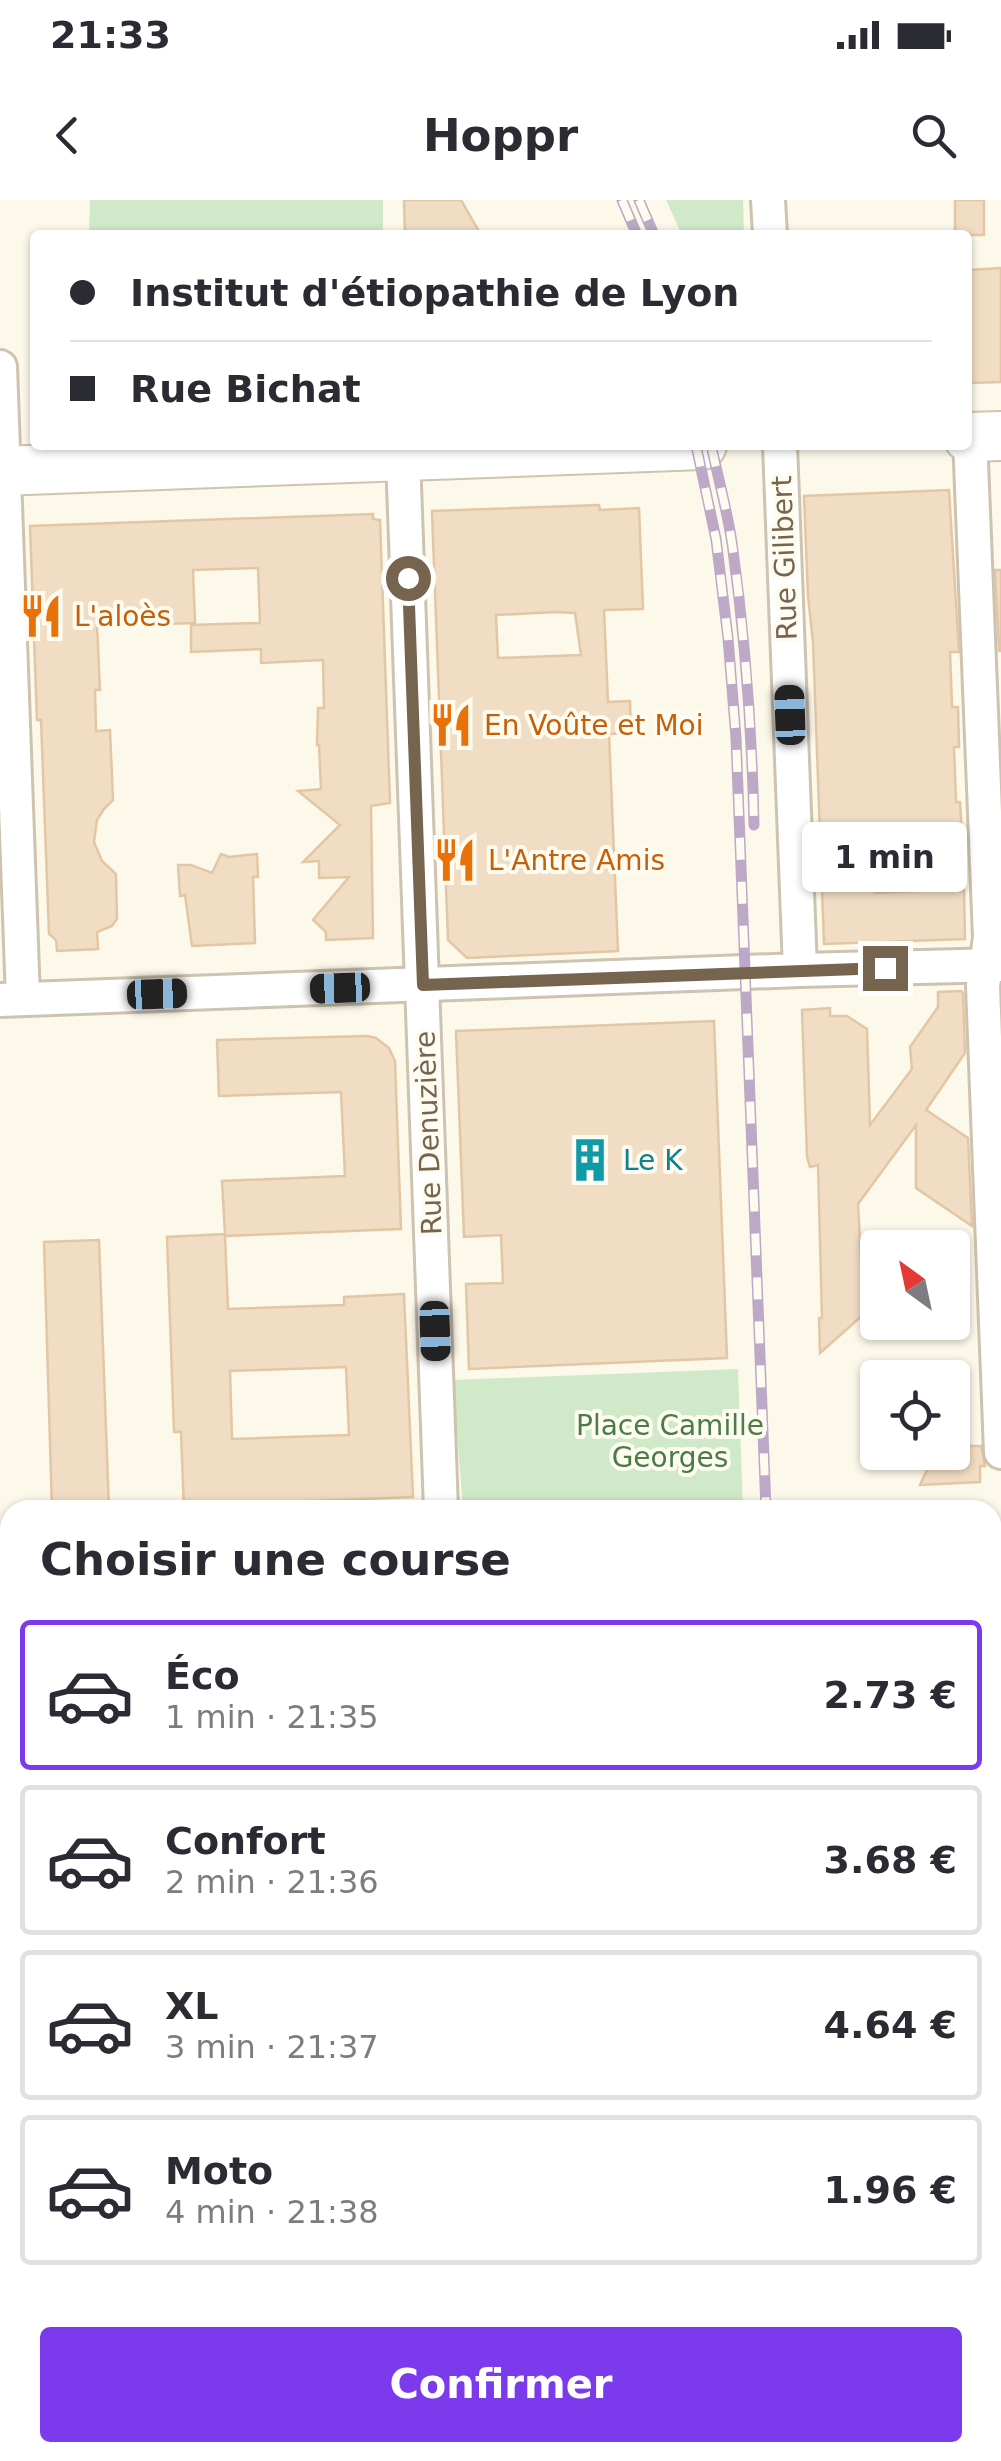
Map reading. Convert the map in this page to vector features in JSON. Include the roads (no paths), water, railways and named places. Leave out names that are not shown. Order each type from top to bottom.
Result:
[{"type":"street","points":[[768,200],[770,230]]},
{"type":"street","points":[[0,367],[11,1000],[994,966]]},
{"type":"street","points":[[980,436],[990,938],[994,966],[984,986],[1001,1452]]},
{"type":"street","points":[[2,471],[577,450]]},
{"type":"street","name":"Rue Gilibert","points":[[780,450],[800,970]]},
{"type":"street","name":"Rue Denuzière","points":[[403,457],[441,1500]]},
{"type":"railway","points":[[622,200],[635,230]]},
{"type":"railway","points":[[639,200],[652,230]]},
{"type":"railway","points":[[697,450],[716,539],[736,738],[766,1500]]},
{"type":"railway","points":[[712,450],[730,531],[741,613],[754,825]]},
{"type":"place","name":"L'aloès","points":[[41,616]]},
{"type":"place","name":"En Voûte et Moi","points":[[451,725]]},
{"type":"place","name":"L'Antre Amis","points":[[455,860]]},
{"type":"place","name":"Le K","points":[[590,1160]]},
{"type":"park label","name":"Place Camille Georges","points":[[670,1441]]}]
